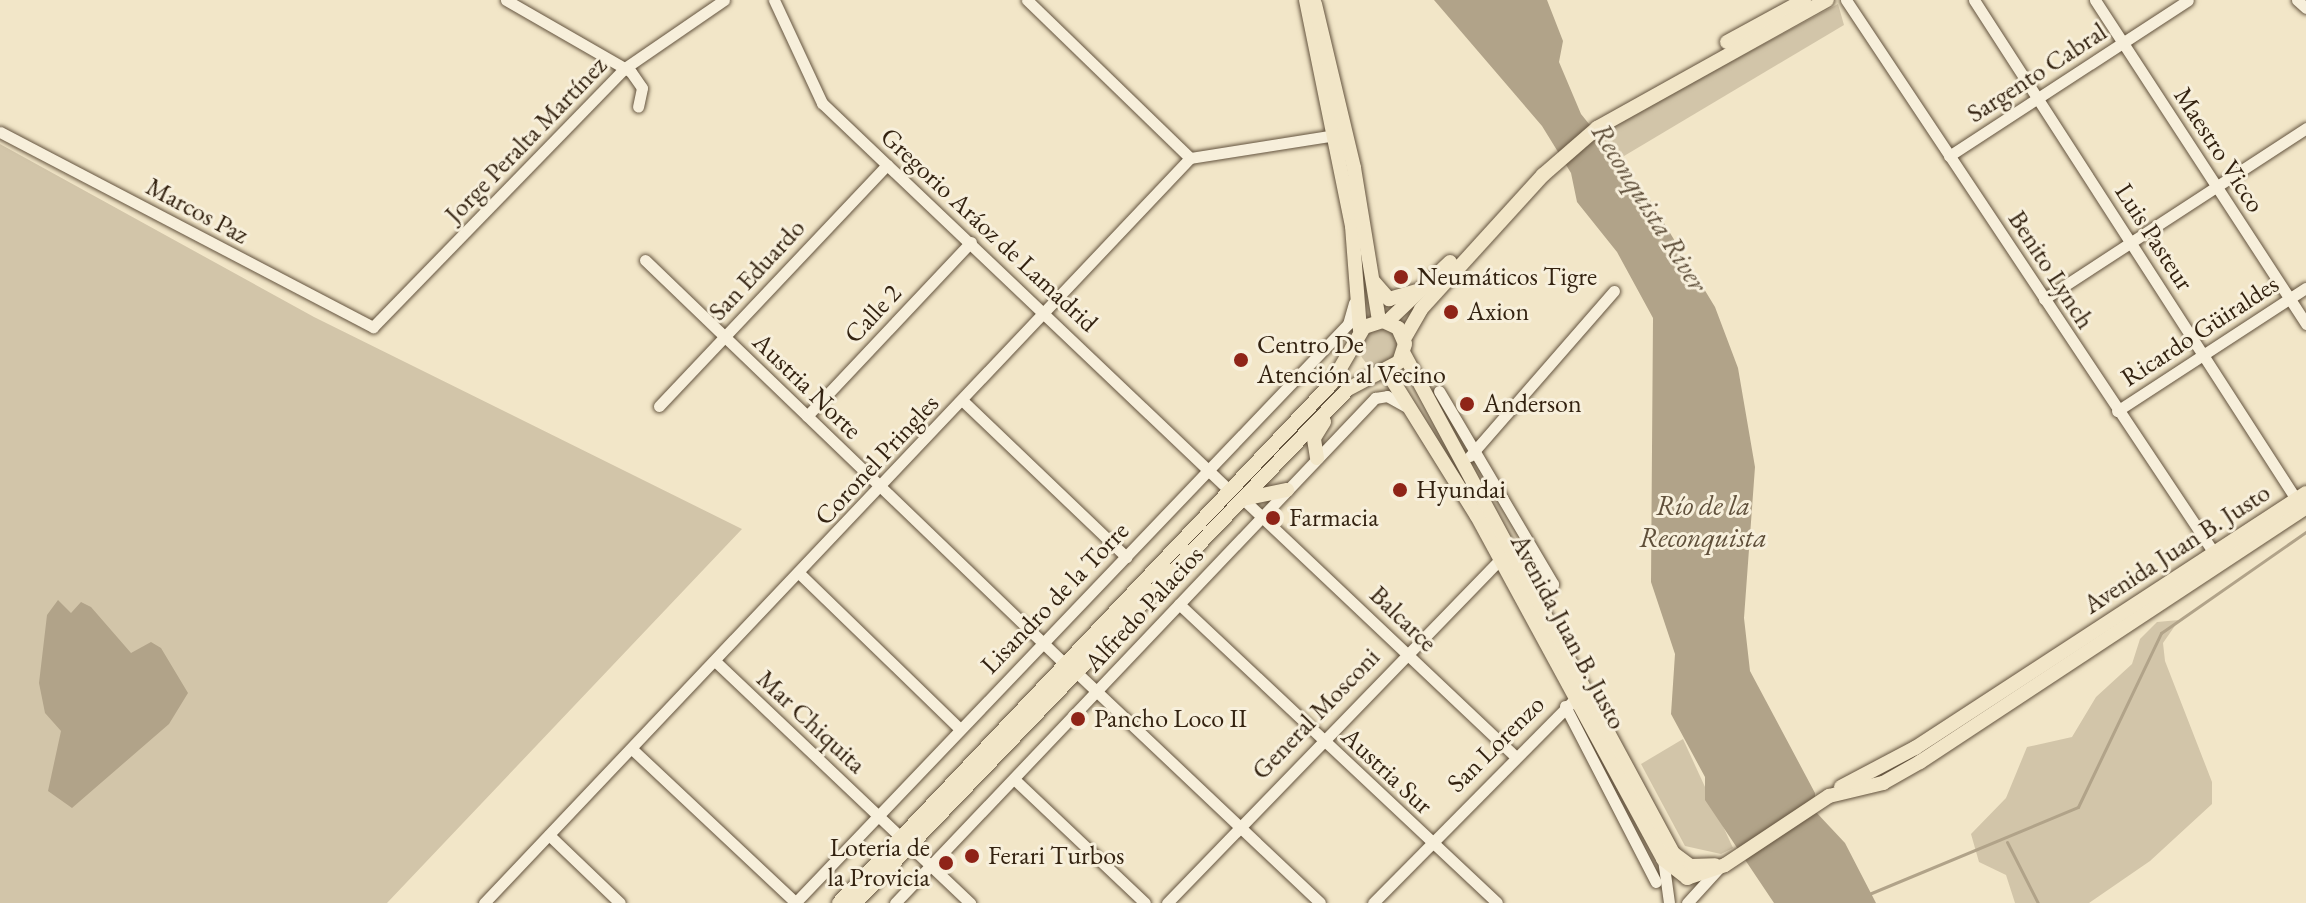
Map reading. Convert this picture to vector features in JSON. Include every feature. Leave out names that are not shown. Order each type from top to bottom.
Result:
[{"type":"main road","points":[[1306,0],[1383,322],[1404,346],[1461,465],[1539,603],[1576,698],[1677,858],[1703,869],[1722,865]]},
{"type":"main road","points":[[839,903],[905,842],[1070,668],[1229,490],[1331,384],[1354,333],[1363,299],[1340,134],[1315,0]]},
{"type":"main road","points":[[1354,333],[1383,322],[1434,280],[1583,129],[1802,5],[1827,0]]},
{"type":"main road","points":[[1070,668],[1243,499],[1325,413],[1382,371],[1404,346],[1421,309],[1515,199]]},
{"type":"main road","points":[[1370,265],[1378,291],[1389,299],[1409,298],[1434,280]]},
{"type":"main road","name":"Avenida Juan B. Justo","points":[[1354,333],[1363,365],[1382,371],[1430,437],[1663,859]]},
{"type":"main road","points":[[1317,458],[1314,438],[1325,413]]},
{"type":"main road","points":[[1243,499],[1287,490]]},
{"type":"main road","name":"Avenida Juan B. Justo","points":[[1722,865],[1828,794],[1907,770],[2303,500]]},
{"type":"main road","points":[[855,903],[905,842]]},
{"type":"main road","points":[[1663,859],[1687,878],[1722,865]]},
{"type":"street","points":[[506,0],[625,68],[642,88],[638,107]]},
{"type":"street","name":"Jorge Peralta Martínez","points":[[373,327],[625,68],[724,0]]},
{"type":"street","name":"Gregorio Aráoz de Lamadrid","points":[[774,0],[814,94],[1229,490]]},
{"type":"street","points":[[1027,0],[1190,158],[1340,134]]},
{"type":"street","name":"Benito Lynch","points":[[1846,0],[2217,557]]},
{"type":"street","name":"Luis Pasteur","points":[[1974,0],[2204,355],[2303,500]]},
{"type":"street","name":"Maestro Vicco","points":[[2095,0],[2306,324]]},
{"type":"street","name":"Sargento Cabral","points":[[1949,156],[2188,0]]},
{"type":"street","points":[[2297,0],[2306,8]]},
{"type":"street","points":[[2044,299],[2305,130]]},
{"type":"street","name":"Marcos Paz","points":[[0,132],[373,327]]},
{"type":"street","name":"Coronel Pringles","points":[[484,903],[800,574],[1190,158]]},
{"type":"street","name":"San Eduardo","points":[[659,406],[887,165]]},
{"type":"street","name":"Calle 2","points":[[807,416],[971,242]]},
{"type":"street","name":"Austria Norte","points":[[645,260],[1043,643],[1320,903]]},
{"type":"street","name":"Ricardo Güiraldes","points":[[2117,411],[2306,288]]},
{"type":"street","points":[[1461,465],[1614,291]]},
{"type":"street","name":"Lisandro de la Torre","points":[[795,903],[1208,470],[1354,333]]},
{"type":"street","points":[[1439,391],[1553,584],[1539,603]]},
{"type":"street","name":"Alfredo Palacios","points":[[895,903],[1262,515],[1379,396],[1402,402],[1430,437]]},
{"type":"street","points":[[963,401],[1126,557]]},
{"type":"street","name":"Balcarce","points":[[1243,499],[1514,755]]},
{"type":"street","name":"General Mosconi","points":[[1167,903],[1406,652],[1500,559]]},
{"type":"street","points":[[800,574],[960,729]]},
{"type":"street","name":"Austria Sur","points":[[1179,604],[1497,903]]},
{"type":"street","name":"Mar Chiquita","points":[[715,661],[970,903]]},
{"type":"street","points":[[1576,698],[1656,882]]},
{"type":"street","name":"San Lorenzo","points":[[1373,903],[1514,755],[1576,698]]},
{"type":"street","points":[[632,749],[795,903]]},
{"type":"street","points":[[1014,779],[1145,903]]},
{"type":"street","points":[[549,835],[620,903]]},
{"type":"street","points":[[1663,859],[1669,903]]},
{"type":"street","points":[[1687,903],[1698,898],[1722,865]]},
{"type":"shaded area","points":[[1838,4],[1844,25],[1619,159],[1598,133]]},
{"type":"shaded area","points":[[0,144],[314,317],[742,529],[387,903],[0,903]]},
{"type":"shaded area","points":[[1379,327],[1393,333],[1399,347],[1393,361],[1379,367],[1365,361],[1359,347],[1365,333]]},
{"type":"shaded area","points":[[2179,620],[2163,643],[2165,661],[2212,782],[2212,804],[2150,861],[2089,903],[2015,903],[2006,875],[1979,862],[1971,834],[2006,798],[2027,747],[2072,737],[2096,697],[2132,664],[2140,639],[2157,622]]},
{"type":"shaded area","points":[[1683,739],[1733,848],[1721,854],[1685,846],[1641,764]]},
{"type":"water","name":"Río de la Reconquista","points":[[1434,0],[1547,0],[1563,41],[1559,62],[1581,114],[1650,200],[1715,307],[1738,368],[1755,467],[1744,618],[1750,671],[1815,793],[1815,811],[1845,843],[1876,903],[1774,903],[1705,800],[1705,777],[1671,714],[1675,654],[1651,582],[1653,318],[1617,252],[1577,202],[1571,173],[1542,126]]},
{"type":"water","points":[[58,600],[71,613],[81,602],[91,607],[131,653],[151,642],[161,648],[188,693],[169,724],[72,808],[48,791],[61,731],[45,713],[39,683],[47,615]]},
{"type":"waterway","points":[[1869,894],[2078,807],[2161,633],[2306,532]]},
{"type":"waterway","points":[[2007,842],[2038,903]]},
{"type":"place","name":"Neumáticos Tigre","points":[[1401,277]]},
{"type":"place","name":"Axion","points":[[1451,312]]},
{"type":"place","name":"Centro De Atención al Vecino","points":[[1241,360]]},
{"type":"place","name":"Anderson","points":[[1467,404]]},
{"type":"place","name":"Hyundai","points":[[1400,490]]},
{"type":"place","name":"Farmacia","points":[[1273,518]]},
{"type":"place","name":"Pancho Loco II","points":[[1078,719]]},
{"type":"place","name":"Ferari Turbos","points":[[972,856]]},
{"type":"place","name":"Loteria de la Provicia","points":[[946,863]]},
{"type":"water label","name":"Reconquista River","points":[[1650,207]]}]
